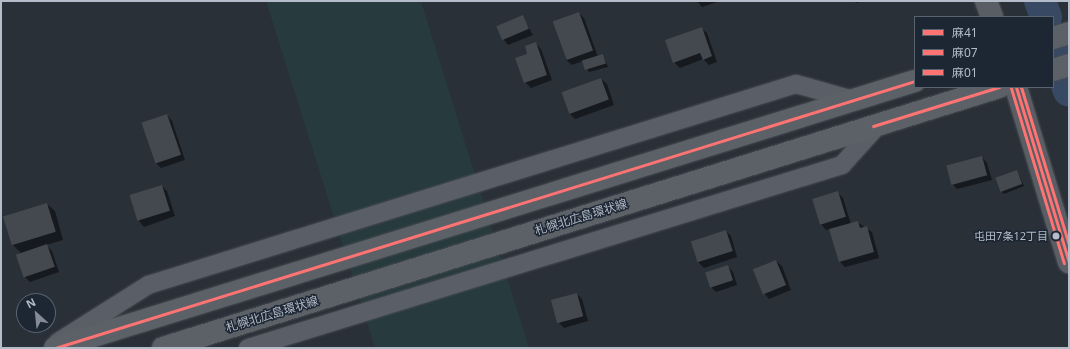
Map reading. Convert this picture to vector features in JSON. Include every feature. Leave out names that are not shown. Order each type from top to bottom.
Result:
[{"type":"main road","points":[[1054,38],[1069,33]]},
{"type":"main road","points":[[1054,70],[1069,65]]},
{"type":"main road","points":[[55,348],[914,81]]},
{"type":"main road","name":"札幌北広島環状線","points":[[163,348],[996,88]]},
{"type":"street","points":[[986,1],[992,16]]},
{"type":"street","points":[[49,348],[148,285],[796,84],[853,100]]},
{"type":"street","points":[[1016,88],[1069,262]]},
{"type":"street","points":[[248,348],[842,165],[879,124]]},
{"type":"green space","points":[[266,1],[421,1],[529,348],[375,348]]},
{"type":"building","points":[[579,12],[593,51],[567,60],[553,22]]},
{"type":"building","points":[[523,15],[529,29],[502,40],[496,26]]},
{"type":"building","points":[[702,27],[712,56],[703,60],[700,53],[673,63],[665,40]]},
{"type":"building","points":[[536,42],[547,75],[524,83],[515,58],[527,54],[525,46]]},
{"type":"building","points":[[603,54],[606,64],[585,70],[582,60]]},
{"type":"building","points":[[601,78],[609,100],[569,114],[562,92]]},
{"type":"building","points":[[167,114],[181,155],[155,163],[141,123]]},
{"type":"building","points":[[982,156],[987,175],[951,185],[946,166]]},
{"type":"building","points":[[1017,170],[1022,184],[1001,192],[995,178]]},
{"type":"building","points":[[162,185],[170,211],[137,221],[129,195]]},
{"type":"building","points":[[838,191],[846,217],[820,225],[812,199]]},
{"type":"building","points":[[47,203],[56,232],[12,245],[3,216]]},
{"type":"building","points":[[858,221],[860,228],[867,226],[874,252],[839,262],[829,229]]},
{"type":"building","points":[[726,230],[733,251],[698,262],[691,241]]},
{"type":"building","points":[[47,244],[55,267],[24,277],[16,255]]},
{"type":"building","points":[[776,260],[786,285],[763,294],[753,269]]},
{"type":"building","points":[[728,265],[733,280],[710,288],[705,272]]},
{"type":"building","points":[[577,293],[583,316],[557,323],[551,300]]},
{"type":"waterway","points":[[1040,1],[1046,16]]},
{"type":"waterway","points":[[1054,44],[1069,91]]},
{"type":"transit line","name":"麻41","points":[[55,348],[914,81]]},
{"type":"transit line","name":"麻41","points":[[873,126],[996,88]]},
{"type":"transit line","name":"麻07","points":[[1011,88],[1064,263]]},
{"type":"transit line","name":"麻41","points":[[1016,88],[1069,262]]},
{"type":"transit line","name":"麻01","points":[[1021,88],[1069,245]]},
{"type":"place","name":"屯田7条12丁目","points":[[1056,236]]}]
